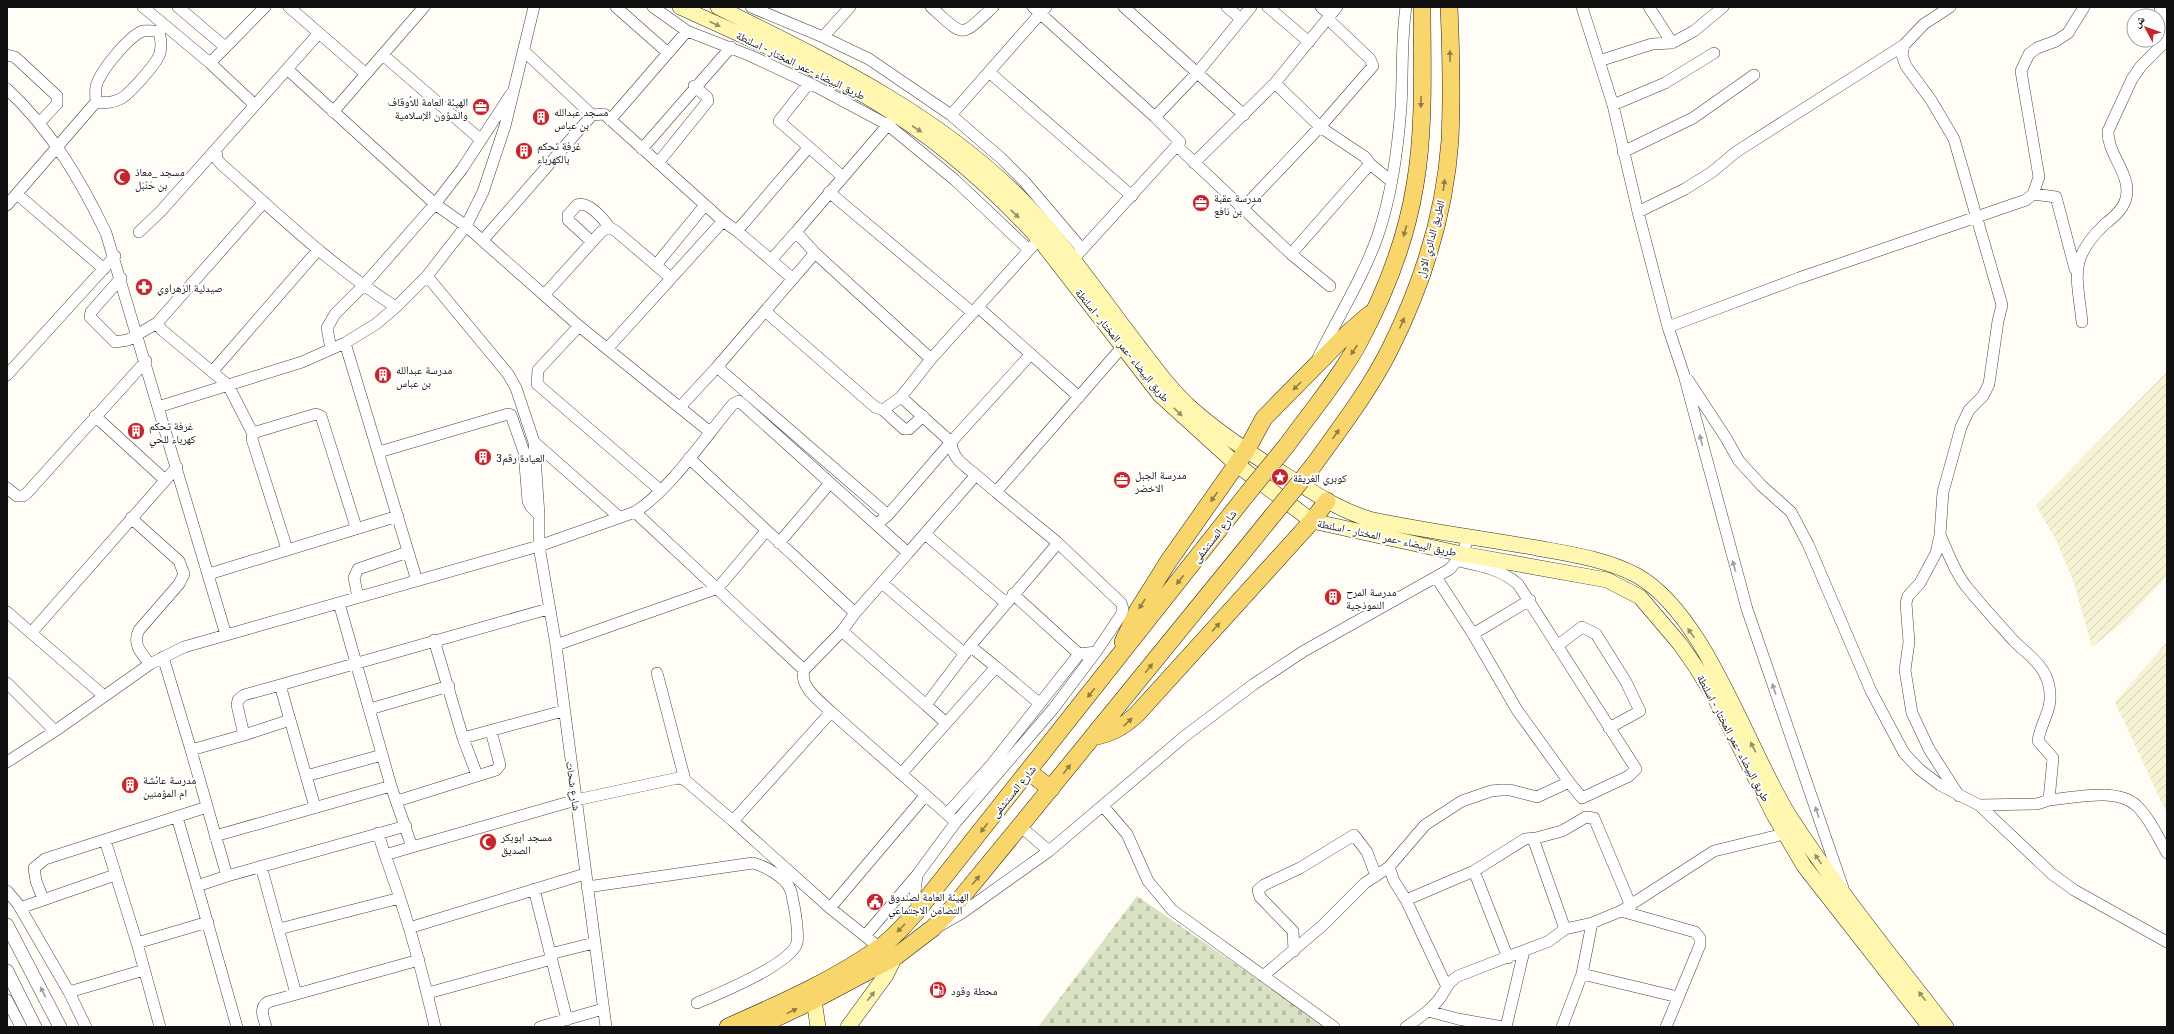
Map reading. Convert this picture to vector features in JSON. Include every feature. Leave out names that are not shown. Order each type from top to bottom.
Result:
[{"type":"main road","name":"طريق البيضاء -عمر المختار - اسلنطة","points":[[680,7],[820,72],[869,99],[892,120],[922,132],[959,162],[1039,239],[1068,254],[1123,346],[1160,395],[1241,457],[1345,512],[1369,519],[1570,554],[1606,563],[1639,577],[1674,609],[1705,653],[1788,814],[1848,902],[1946,1027]]},
{"type":"main road","name":"طريق البيضاء -عمر المختار - اسلنطة","points":[[718,7],[830,62],[926,120],[965,149],[1005,185],[1038,218],[1068,254],[1164,379],[1191,408],[1241,457],[1312,521],[1460,557],[1607,580],[1640,597],[1680,644],[1715,698],[1750,771],[1784,834],[1821,888],[1930,1027]]},
{"type":"main road","points":[[1107,673],[1138,610],[1241,457],[1264,418],[1348,333],[1374,310],[1393,270],[1415,184],[1420,128],[1422,7]]},
{"type":"main road","name":"الطريق الدائري الاول","points":[[1093,737],[1313,466],[1354,410],[1390,350],[1427,258],[1443,190],[1450,142],[1451,92],[1449,7]]},
{"type":"main road","name":"شارع المستشفى","points":[[728,1027],[772,1008],[825,980],[880,948],[918,910],[1287,445],[1329,389],[1358,344],[1374,310]]},
{"type":"main road","points":[[766,1025],[895,957],[933,928],[956,904],[1093,737],[1111,734],[1123,727],[1137,714],[1312,521],[1327,502]]},
{"type":"main road","points":[[1028,771],[1051,789]]},
{"type":"main road","points":[[848,1027],[882,982],[895,957]]},
{"type":"main road","points":[[818,1027],[814,1000],[825,980]]},
{"type":"street","points":[[143,7],[161,29],[210,63],[255,105]]},
{"type":"street","points":[[178,7],[224,46]]},
{"type":"street","points":[[210,63],[224,46],[265,7]]},
{"type":"street","points":[[289,7],[302,11],[319,33],[366,74]]},
{"type":"street","points":[[333,112],[424,7]]},
{"type":"street","points":[[158,407],[302,362],[345,343],[376,324],[396,307],[426,276],[466,226],[483,192],[495,160],[534,7]]},
{"type":"street","points":[[616,7],[668,53]]},
{"type":"street","points":[[653,7],[687,31],[730,47],[809,84],[892,120],[1029,250]]},
{"type":"street","points":[[751,7],[823,37],[869,60],[951,115],[1018,176],[1068,254],[1132,196],[1180,142],[1040,9],[989,72],[951,115]]},
{"type":"street","points":[[823,37],[850,7]]},
{"type":"street","points":[[931,7],[956,30],[963,32],[970,29],[992,7]]},
{"type":"street","points":[[1124,7],[1244,115]]},
{"type":"street","points":[[1227,7],[1240,20]]},
{"type":"street","points":[[1155,117],[1198,72],[1251,7]]},
{"type":"street","points":[[1268,7],[1309,42]]},
{"type":"street","points":[[1243,208],[1320,126],[1373,66],[1370,59],[1332,14],[1321,7]]},
{"type":"street","points":[[1310,373],[1355,286],[1378,235],[1391,181],[1401,108],[1403,30],[1406,7]]},
{"type":"street","points":[[1582,7],[1613,105],[1623,152],[1668,327],[1684,375],[1747,609],[1848,902]]},
{"type":"street","points":[[1649,7],[1672,43]]},
{"type":"street","points":[[1599,61],[1652,44],[1672,43],[1694,31],[1723,7]]},
{"type":"street","points":[[1638,212],[1685,189],[1712,172],[1736,152],[1904,45],[1924,24],[1950,7]]},
{"type":"street","points":[[1668,327],[1799,278],[1978,218],[2026,200],[2033,194],[2039,177],[2021,71],[2029,54],[2036,48],[2056,41],[2068,33],[2084,7]]},
{"type":"street","points":[[2077,276],[2079,257],[2084,246],[2116,214],[2126,200],[2125,180],[2108,139],[2108,131],[2132,79],[2141,66],[2166,41],[2160,7]]},
{"type":"street","points":[[1194,163],[1244,115],[1274,83],[1332,14]]},
{"type":"street","points":[[96,102],[108,104],[122,98],[144,75],[160,55],[162,44],[161,29]]},
{"type":"street","points":[[7,205],[96,102],[96,87],[100,76],[109,64],[136,34],[161,29]]},
{"type":"street","points":[[610,120],[687,31]]},
{"type":"street","points":[[139,232],[161,211],[319,33]]},
{"type":"street","points":[[1904,45],[1902,55],[1906,66],[1931,100],[1954,139],[2002,305],[1989,384],[1983,396],[1969,410],[1964,421],[1942,492],[1940,535],[1933,559],[1920,583],[1908,596],[1906,603],[1909,642],[1905,670],[1912,713],[1929,749],[1959,796]]},
{"type":"street","points":[[642,149],[694,86],[730,47]]},
{"type":"street","points":[[524,51],[592,115]]},
{"type":"street","points":[[1613,105],[1665,83],[1714,53]]},
{"type":"street","points":[[7,55],[15,56],[57,96],[57,104],[40,122]]},
{"type":"street","points":[[383,55],[481,140]]},
{"type":"street","points":[[287,69],[435,204],[483,240],[580,326],[710,432]]},
{"type":"street","points":[[989,72],[1132,196]]},
{"type":"street","points":[[1623,152],[1693,118],[1754,75]]},
{"type":"street","points":[[1274,83],[1320,126],[1364,157],[1370,164],[1391,181]]},
{"type":"street","points":[[809,84],[779,122],[842,177]]},
{"type":"street","points":[[658,163],[708,101],[707,97],[694,86]]},
{"type":"street","points":[[7,89],[40,122],[58,146],[91,202],[106,233],[115,256],[226,635]]},
{"type":"street","points":[[331,349],[327,328],[335,314],[363,286],[435,204],[462,169],[514,89]]},
{"type":"street","points":[[483,240],[592,115],[604,114],[722,221],[737,231],[793,279]]},
{"type":"street","points":[[771,260],[892,120]]},
{"type":"street","points":[[1177,146],[1291,254],[1330,286]]},
{"type":"street","points":[[737,231],[808,148]]},
{"type":"street","points":[[216,150],[217,159],[222,164],[318,250],[363,286],[396,307]]},
{"type":"street","points":[[1291,254],[1370,164]]},
{"type":"street","points":[[829,192],[1031,354],[1079,397]]},
{"type":"street","points":[[17,194],[104,269]]},
{"type":"street","points":[[2033,194],[2056,197],[2077,276],[2082,322]]},
{"type":"street","points":[[121,278],[91,312],[90,317],[116,342],[128,340],[158,323],[264,202]]},
{"type":"street","points":[[592,242],[568,220],[568,215],[577,205],[586,205],[604,220],[609,227],[617,232],[671,278]]},
{"type":"street","points":[[656,265],[705,205]]},
{"type":"street","points":[[607,348],[722,221]]},
{"type":"street","points":[[544,294],[601,232],[609,227]]},
{"type":"street","points":[[796,232],[816,253],[931,359]]},
{"type":"street","points":[[883,410],[901,397],[931,359],[1039,239]]},
{"type":"street","points":[[212,372],[318,250]]},
{"type":"street","points":[[680,406],[717,367],[816,253]]},
{"type":"street","points":[[7,375],[115,256]]},
{"type":"street","name":"شارع شحات","points":[[426,276],[508,374],[516,388],[534,442],[539,515],[539,546],[548,609],[556,645],[563,711],[606,1027]]},
{"type":"street","points":[[766,311],[875,407],[883,410],[904,429],[909,429],[923,416]]},
{"type":"street","points":[[158,323],[162,330],[228,385],[253,434],[252,439],[287,549]]},
{"type":"street","points":[[580,326],[538,370],[537,384],[660,490]]},
{"type":"street","points":[[345,343],[417,581]]},
{"type":"street","points":[[996,492],[1123,346]]},
{"type":"street","points":[[876,524],[888,515],[951,442],[1031,354]]},
{"type":"street","points":[[7,488],[18,496],[23,496],[146,361]]},
{"type":"street","points":[[717,367],[888,515]]},
{"type":"street","points":[[1684,375],[1726,438],[1739,461],[1762,486],[1791,512],[1808,544],[1871,691],[1904,753],[1919,769],[1940,785],[1979,805],[2052,874],[2074,890],[2167,942]]},
{"type":"street","points":[[865,936],[917,875],[956,822],[1053,709],[1096,652],[1121,615],[1123,609],[1121,603],[1058,543],[956,459],[952,453],[951,442],[901,397]]},
{"type":"street","points":[[7,762],[55,731],[150,664],[184,647],[539,546],[618,516],[635,512],[647,504],[689,458],[733,404],[739,401],[908,553]]},
{"type":"street","points":[[253,434],[316,414],[321,416],[356,527]]},
{"type":"street","points":[[379,452],[508,414],[511,415],[524,452],[528,501],[531,507],[539,515]]},
{"type":"street","points":[[95,416],[165,480]]},
{"type":"street","points":[[534,442],[618,516]]},
{"type":"street","points":[[689,458],[779,544],[856,613]]},
{"type":"street","points":[[31,633],[177,467]]},
{"type":"street","points":[[956,822],[831,712],[805,685],[802,677],[804,670],[842,631],[976,475]]},
{"type":"street","points":[[779,544],[830,483]]},
{"type":"street","points":[[635,512],[804,670]]},
{"type":"street","points":[[209,574],[356,527],[398,516]]},
{"type":"street","points":[[131,518],[179,561],[184,574],[179,584],[139,630],[136,636],[136,643],[150,664]]},
{"type":"street","points":[[556,645],[718,588],[766,531]]},
{"type":"street","points":[[925,534],[1079,654]]},
{"type":"street","points":[[1940,535],[1954,568],[1965,585],[2016,642],[2033,658],[2042,669],[2049,685],[2050,702],[2048,716],[2038,741],[2054,758],[2049,800]]},
{"type":"street","points":[[933,928],[943,925],[962,913],[1049,851],[1185,736],[1254,684],[1304,651],[1436,578],[1460,557],[1469,536]]},
{"type":"street","points":[[926,704],[1009,598],[1058,543]]},
{"type":"street","points":[[358,597],[354,578],[358,569],[408,552]]},
{"type":"street","points":[[1436,578],[1473,634],[1517,710],[1582,798],[1590,796],[1634,772],[1636,766],[1609,728],[1530,600],[1518,584],[1506,574],[1460,557]]},
{"type":"street","points":[[882,583],[967,650],[996,667],[1040,703]]},
{"type":"street","points":[[1473,634],[1530,600]]},
{"type":"street","points":[[339,603],[391,786],[412,847]]},
{"type":"street","points":[[244,735],[237,706],[238,700],[244,695],[434,640],[548,609]]},
{"type":"street","points":[[7,612],[104,696]]},
{"type":"street","points":[[1557,646],[1582,627],[1596,634],[1626,682],[1640,711],[1609,728]]},
{"type":"street","points":[[842,631],[946,723]]},
{"type":"street","points":[[434,640],[449,686],[462,738],[477,775]]},
{"type":"street","points":[[948,814],[992,764],[1079,654],[1096,652]]},
{"type":"street","points":[[163,657],[227,876]]},
{"type":"street","points":[[901,774],[996,667]]},
{"type":"street","points":[[657,673],[685,780],[830,908],[880,948]]},
{"type":"street","points":[[7,683],[55,731]]},
{"type":"street","points":[[280,685],[315,808]]},
{"type":"street","points":[[370,709],[449,686]]},
{"type":"street","points":[[462,738],[563,711]]},
{"type":"street","points":[[733,821],[831,712]]},
{"type":"street","points":[[191,750],[290,720]]},
{"type":"street","points":[[397,801],[496,770],[500,765],[491,731]]},
{"type":"street","points":[[306,776],[382,755]]},
{"type":"street","points":[[385,855],[576,800],[673,779],[685,780]]},
{"type":"street","points":[[1263,976],[1294,951],[1365,883],[1389,867],[1425,825],[1462,801],[1491,791],[1501,790],[1510,790],[1537,797],[1569,782]]},
{"type":"street","points":[[215,836],[391,786]]},
{"type":"street","points":[[1979,805],[2037,804],[2049,800],[2112,795],[2136,805],[2148,821],[2167,853]]},
{"type":"street","points":[[830,908],[925,796]]},
{"type":"street","points":[[1103,806],[1127,834],[1148,881],[1172,910],[1334,1027]]},
{"type":"street","points":[[43,899],[34,875],[34,868],[38,862],[207,807]]},
{"type":"street","points":[[1406,900],[1474,871],[1525,839],[1536,838],[1562,831],[1586,816],[1594,818],[1626,908]]},
{"type":"street","points":[[177,817],[237,1027]]},
{"type":"street","points":[[197,886],[261,866],[406,826]]},
{"type":"street","points":[[1020,826],[1049,851]]},
{"type":"street","points":[[378,833],[419,960],[435,1027]]},
{"type":"street","points":[[1406,1027],[1428,1010],[1442,995],[1446,985],[1458,976],[1549,941],[1565,929],[1592,923],[1626,908],[1714,851],[1784,834]]},
{"type":"street","points":[[1294,951],[1293,931],[1260,897],[1258,890],[1264,885],[1300,868],[1354,835],[1367,852],[1376,876]]},
{"type":"street","points":[[1536,838],[1535,844],[1565,929]]},
{"type":"street","points":[[104,840],[137,943],[160,1027]]},
{"type":"street","points":[[587,887],[754,863],[775,874],[787,884],[794,905],[797,942],[793,950],[786,958],[734,988],[697,1003]]},
{"type":"street","points":[[261,866],[296,994]]},
{"type":"street","points":[[1389,867],[1394,881],[1406,900],[1446,985]]},
{"type":"street","points":[[1474,871],[1508,958]]},
{"type":"street","points":[[409,928],[585,874]]},
{"type":"street","points":[[20,908],[115,875]]},
{"type":"street","points":[[917,875],[915,892],[918,910]]},
{"type":"street","points":[[534,889],[567,1020]]},
{"type":"street","points":[[7,891],[20,908],[69,992],[86,1027]]},
{"type":"street","points":[[279,929],[400,898]]},
{"type":"street","points":[[1626,908],[1695,932],[1700,938],[1700,945],[1666,1027]]},
{"type":"street","points":[[137,943],[208,922]]},
{"type":"street","points":[[1562,1027],[1582,974],[1592,923]]},
{"type":"street","points":[[7,925],[60,1027]]},
{"type":"street","points":[[428,993],[594,943]]},
{"type":"street","points":[[1428,1010],[1458,1020],[1505,1027],[1524,951]]},
{"type":"street","points":[[266,1027],[262,1010],[264,1004],[419,960]]},
{"type":"street","points":[[69,992],[144,970]]},
{"type":"street","points":[[7,971],[36,1027]]},
{"type":"street","points":[[1582,974],[1678,997]]},
{"type":"street","points":[[7,1000],[21,1027]]},
{"type":"street","points":[[540,1027],[603,1010]]},
{"type":"shaded area","points":[[2167,372],[2167,576],[2127,619],[2092,647],[2074,583],[2057,542],[2036,505]]},
{"type":"shaded area","points":[[2167,642],[2167,814],[2115,702]]},
{"type":"green space","points":[[1137,896],[1327,1027],[1038,1027]]},
{"type":"place","name":"الهيئة العامة للأوقاف والشؤون الإسلامية","points":[[481,107]]},
{"type":"place","name":"مسجد عبدالله بن عباس","points":[[541,117]]},
{"type":"place","name":"غرفة تحكم بالكهرباء","points":[[524,151]]},
{"type":"place","name":"مسجد _معاذ بن حَنْبَل","points":[[122,177]]},
{"type":"place","name":"مدرسة عقبة بن نافع","points":[[1201,203]]},
{"type":"place","name":"صيدلية الزهراوي","points":[[144,287]]},
{"type":"place","name":"مدرسة عبدالله بن عباس","points":[[383,375]]},
{"type":"place","name":"غرفة تحكم كهرباء للحي","points":[[136,431]]},
{"type":"place","name":"3العيادة رقم","points":[[483,457]]},
{"type":"place","name":"كوبري الغريقة","points":[[1280,477]]},
{"type":"place","name":"مدرسة الجبل الاخضر","points":[[1122,480]]},
{"type":"place","name":"مدرسة المرح النموذجية","points":[[1333,597]]},
{"type":"place","name":"مدرسة عائشة ام المؤمنين","points":[[130,785]]},
{"type":"place","name":"مسجد ابوبكر الصديق","points":[[488,842]]},
{"type":"place","name":"الهيئة العامة لصندوق التضامن الاجتماعي","points":[[875,902]]},
{"type":"place","name":"محطة وقود","points":[[938,990]]}]
